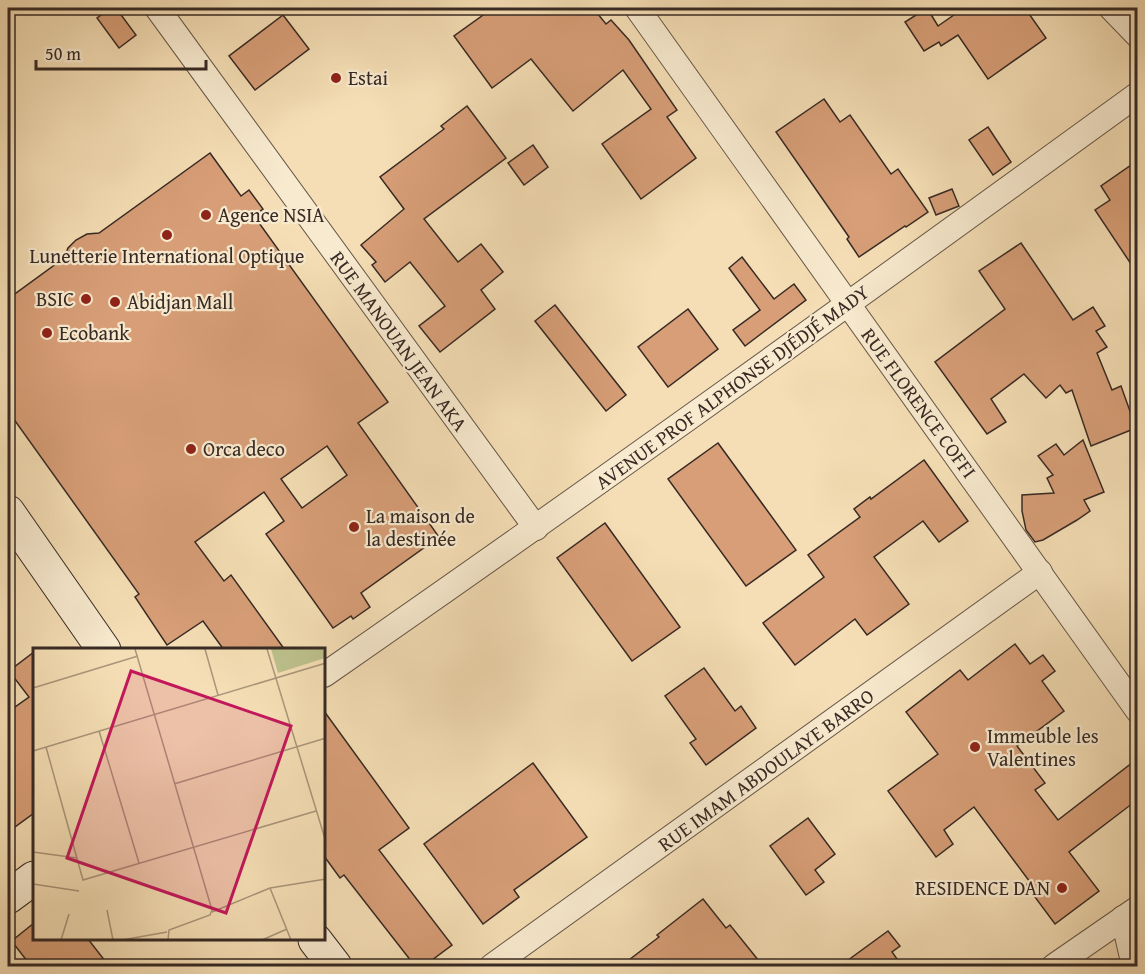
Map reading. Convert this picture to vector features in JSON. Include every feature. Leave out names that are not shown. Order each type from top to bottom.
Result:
[{"type":"street","name":"RUE MANOUAN JEAN AKA","points":[[157,8],[536,528]]},
{"type":"street","name":"RUE FLORENCE COFFI","points":[[637,8],[1137,711]]},
{"type":"street","points":[[1111,8],[1137,36]]},
{"type":"street","name":"AVENUE PROF ALPHONSE DJÉDJÉ MADY","points":[[326,674],[536,528],[1137,94]]},
{"type":"street","points":[[8,512],[103,648]]},
{"type":"street","name":"RUE IMAM ABDOULAYE BARRO","points":[[492,966],[1040,572]]},
{"type":"street","points":[[8,897],[33,879]]},
{"type":"street","points":[[1054,966],[1130,913]]},
{"type":"street","points":[[1130,913],[1134,966]]},
{"type":"street","points":[[316,941],[335,966]]},
{"type":"building","points":[[111,8],[116,8],[136,35],[119,48],[97,18]]},
{"type":"building","points":[[493,8],[593,8],[606,24],[611,20],[629,40],[677,110],[667,117],[696,158],[641,199],[602,144],[651,109],[623,70],[573,111],[531,59],[492,88],[454,36]]},
{"type":"building","points":[[927,8],[938,26],[964,8],[1025,8],[1046,38],[988,79],[958,35],[941,46],[939,42],[924,51],[905,22]]},
{"type":"building","points":[[283,15],[309,49],[255,90],[229,56]]},
{"type":"building","points":[[824,99],[840,122],[850,115],[891,174],[898,169],[928,212],[859,257],[847,239],[849,237],[776,132]]},
{"type":"building","points":[[467,106],[506,158],[424,219],[458,262],[481,244],[503,272],[481,290],[495,309],[440,352],[419,326],[445,306],[410,262],[385,282],[372,265],[376,262],[361,245],[404,209],[380,177],[444,129],[441,126]]},
{"type":"building","points":[[988,127],[1011,162],[993,175],[969,140]]},
{"type":"building","points":[[533,145],[548,167],[524,185],[508,163]]},
{"type":"building","points":[[210,153],[241,196],[249,190],[263,209],[254,216],[388,402],[358,423],[439,537],[361,593],[370,607],[353,619],[351,616],[333,628],[266,534],[284,521],[264,492],[195,542],[224,581],[231,575],[284,648],[223,648],[203,621],[167,645],[135,597],[139,594],[8,411],[8,299],[64,258],[68,248],[87,234],[99,233]],"holes":[[[327,446],[347,475],[302,508],[281,479]]]},
{"type":"building","points":[[1137,161],[1137,273],[1095,210],[1110,200],[1101,186]]},
{"type":"building","points":[[952,189],[959,206],[936,215],[929,198]]},
{"type":"building","points":[[1021,243],[1073,320],[1093,307],[1105,326],[1096,331],[1107,347],[1097,353],[1112,390],[1121,386],[1136,428],[1091,446],[1072,390],[1066,393],[1060,385],[1046,398],[1024,374],[991,399],[1006,422],[987,434],[935,362],[1005,309],[979,271]]},
{"type":"building","points":[[742,257],[774,299],[794,284],[806,300],[745,346],[733,330],[760,310],[729,268]]},
{"type":"building","points":[[555,305],[626,395],[606,411],[535,321]]},
{"type":"building","points":[[688,309],[718,349],[668,387],[638,347]]},
{"type":"building","points":[[1083,440],[1104,492],[1084,500],[1090,511],[1043,540],[1035,542],[1026,530],[1022,511],[1022,495],[1054,493],[1047,478],[1053,475],[1038,456],[1056,444],[1064,455]]},
{"type":"building","points":[[718,443],[796,550],[746,586],[668,479]]},
{"type":"building","points":[[924,460],[968,521],[939,542],[923,521],[874,557],[909,604],[867,635],[855,619],[795,665],[763,623],[824,577],[808,555],[860,517],[854,509]]},
{"type":"building","points":[[605,523],[680,627],[632,661],[557,558]]},
{"type":"building","points":[[1015,644],[1030,664],[1043,655],[1055,671],[1042,681],[1064,711],[1017,746],[1045,783],[1035,790],[1058,820],[1137,759],[1137,800],[1069,852],[1099,891],[1055,924],[1026,885],[1030,882],[974,807],[944,830],[953,844],[936,857],[888,791],[938,754],[906,712],[960,670],[968,680]]},
{"type":"building","points":[[33,653],[33,814],[8,832],[8,712],[29,697],[9,671]]},
{"type":"building","points":[[704,668],[735,711],[741,706],[756,728],[706,765],[690,743],[696,739],[665,696]]},
{"type":"building","points":[[326,714],[409,828],[379,850],[452,945],[424,966],[415,966],[344,875],[340,878],[326,859]]},
{"type":"building","points":[[533,763],[587,837],[514,890],[519,897],[483,924],[424,844]]},
{"type":"building","points":[[808,818],[835,854],[815,870],[824,882],[806,895],[770,846]]},
{"type":"building","points":[[703,899],[726,928],[730,925],[763,966],[621,966],[659,937],[657,935]]},
{"type":"building","points":[[33,924],[33,941],[90,941],[109,966],[31,966],[10,939],[14,939]]},
{"type":"building","points":[[888,931],[900,946],[892,952],[902,966],[840,966]]},
{"type":"place","name":"Estai","points":[[336,78]]},
{"type":"place","name":"Agence NSIA","points":[[206,215]]},
{"type":"place","name":"Lunetterie International Optique","points":[[167,235]]},
{"type":"place","name":"BSIC","points":[[86,299]]},
{"type":"place","name":"Abidjan Mall","points":[[115,302]]},
{"type":"place","name":"Ecobank","points":[[47,333]]},
{"type":"place","name":"Orca deco","points":[[191,449]]},
{"type":"place","name":"La maison de la destinée","points":[[354,527]]},
{"type":"place","name":"Immeuble les Valentines","points":[[975,747]]},
{"type":"place","name":"RESIDENCE DAN","points":[[1062,888]]}]
